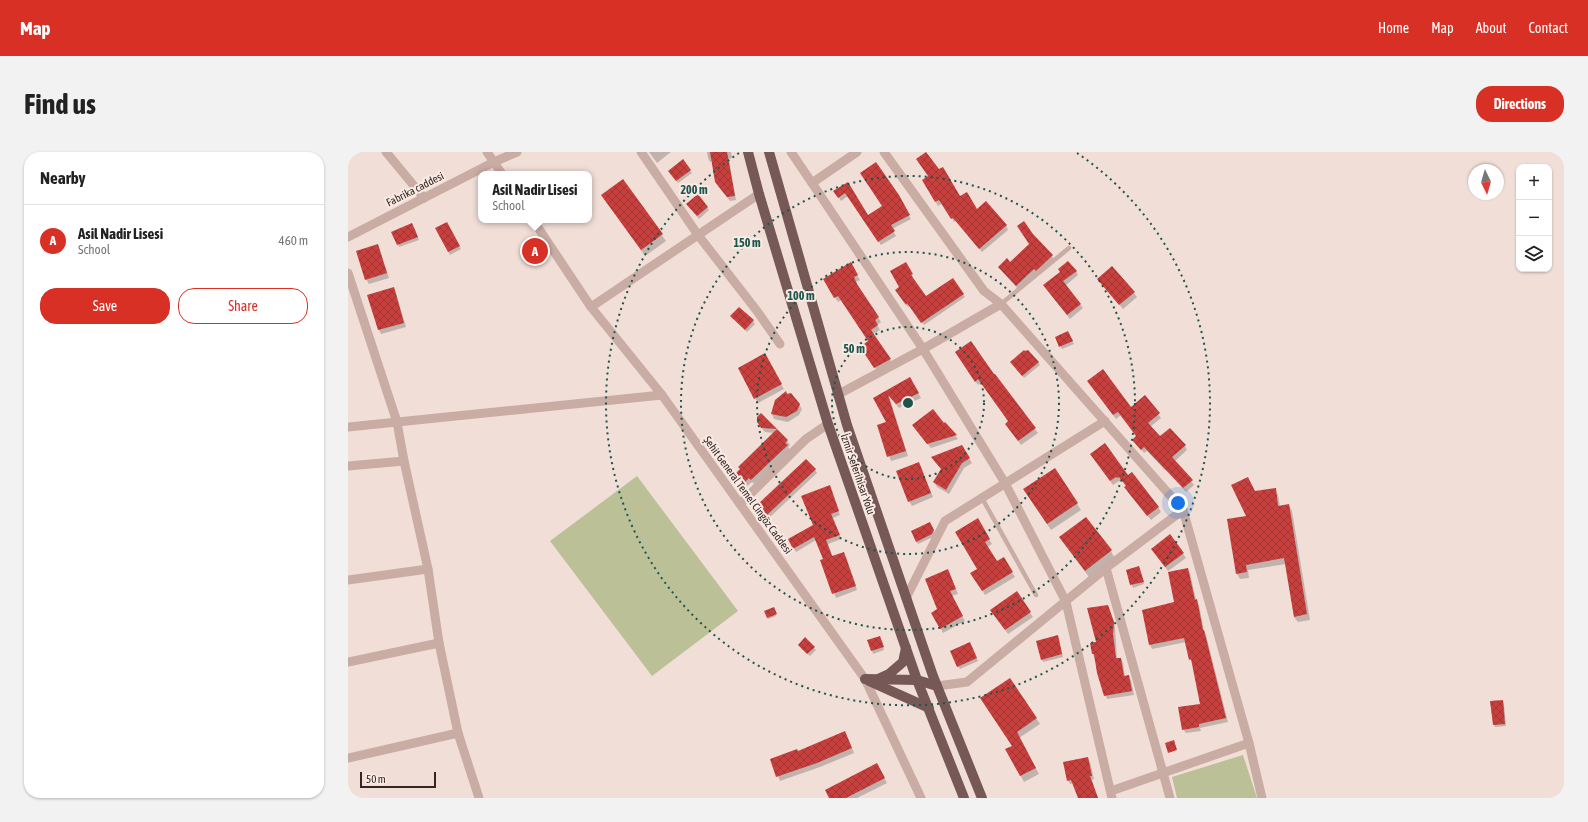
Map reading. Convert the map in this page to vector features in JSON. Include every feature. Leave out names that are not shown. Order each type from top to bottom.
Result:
[{"type":"main road","name":"İzmir Seferihisar Yolu","points":[[748,152],[759,194],[828,424],[917,680],[964,798]]},
{"type":"main road","name":"İzmir Seferihisar Yolu","points":[[769,152],[837,395],[937,686],[982,798]]},
{"type":"main road","points":[[877,679],[892,671],[903,662],[906,648]]},
{"type":"main road","points":[[865,679],[917,680],[937,686]]},
{"type":"main road","points":[[865,679],[929,708]]},
{"type":"street","points":[[386,152],[424,198]]},
{"type":"street","points":[[487,152],[500,171]]},
{"type":"street","name":"Fabrika caddesi","points":[[348,237],[494,162],[517,152]]},
{"type":"street","points":[[641,152],[698,235],[757,311],[780,344]]},
{"type":"street","points":[[790,152],[923,349],[1005,483],[1066,602],[1112,794],[1164,772],[1249,743]]},
{"type":"street","points":[[812,183],[857,152]]},
{"type":"street","points":[[884,152],[984,292],[1001,304],[1106,421],[1183,510],[1249,743],[1262,798]]},
{"type":"street","points":[[591,307],[759,194]]},
{"type":"street","name":"Şehit General Temel Cingöz Caddesi","points":[[535,223],[591,307],[662,395],[865,679],[921,798]]},
{"type":"street","points":[[348,272],[397,422],[428,569],[439,643],[458,733],[479,798]]},
{"type":"street","points":[[837,395],[923,349],[1001,304]]},
{"type":"street","points":[[348,427],[662,395]]},
{"type":"street","points":[[906,598],[944,521],[1106,421]]},
{"type":"street","points":[[740,504],[806,439],[828,424]]},
{"type":"street","points":[[348,466],[404,461]]},
{"type":"street","points":[[937,686],[966,682],[1106,568],[1183,510]]},
{"type":"street","points":[[1106,568],[1170,798]]},
{"type":"street","points":[[348,580],[428,569]]},
{"type":"street","points":[[348,662],[439,643]]},
{"type":"street","points":[[348,758],[458,733]]},
{"type":"lane","points":[[1001,304],[1069,248]]},
{"type":"lane","points":[[982,498],[1036,595]]},
{"type":"green space","points":[[637,476],[738,611],[652,676],[550,541]]},
{"type":"green space","points":[[1243,755],[1257,798],[1177,798],[1172,777]]},
{"type":"building","points":[[710,152],[727,152],[735,196],[727,197],[715,182]]},
{"type":"building","points":[[926,152],[939,169],[943,167],[960,196],[967,192],[977,209],[986,201],[1007,225],[979,249],[953,218],[951,219],[939,200],[935,202],[922,180],[928,176],[916,159]]},
{"type":"building","points":[[683,159],[691,170],[676,181],[668,171]]},
{"type":"building","points":[[876,162],[899,195],[910,215],[891,225],[895,231],[878,242],[845,193],[838,198],[833,191],[848,182],[868,215],[882,206],[860,173]]},
{"type":"building","points":[[623,179],[663,234],[641,250],[601,195]]},
{"type":"building","points":[[698,194],[708,207],[697,216],[686,204]]},
{"type":"building","points":[[1024,221],[1033,234],[1053,255],[1036,271],[1034,269],[1016,286],[998,267],[1007,258],[1010,262],[1029,244],[1017,226]]},
{"type":"building","points":[[447,222],[460,246],[448,252],[435,228]]},
{"type":"building","points":[[412,223],[418,237],[397,245],[391,232]]},
{"type":"building","points":[[378,244],[387,273],[365,280],[356,251]]},
{"type":"building","points":[[1068,261],[1077,271],[1063,281],[1081,304],[1067,315],[1043,285],[1060,272],[1058,269]]},
{"type":"building","points":[[851,262],[858,275],[854,277],[857,284],[879,317],[875,320],[878,325],[871,330],[891,359],[874,368],[860,347],[868,341],[838,296],[834,298],[823,279]]},
{"type":"building","points":[[906,262],[913,274],[911,275],[926,296],[953,278],[964,294],[921,323],[907,303],[906,305],[895,290],[899,287],[890,271]]},
{"type":"building","points":[[1112,266],[1135,292],[1119,305],[1097,279]]},
{"type":"building","points":[[394,287],[404,323],[378,330],[367,295]]},
{"type":"building","points":[[739,307],[754,320],[745,330],[730,316]]},
{"type":"building","points":[[1068,331],[1073,341],[1059,347],[1055,337]]},
{"type":"building","points":[[971,341],[994,374],[1036,428],[1018,441],[1005,424],[1008,421],[978,379],[975,382],[955,352]]},
{"type":"building","points":[[1024,350],[1028,350],[1039,362],[1022,376],[1010,362]]},
{"type":"building","points":[[765,353],[782,384],[754,399],[738,368]]},
{"type":"building","points":[[1103,369],[1131,407],[1145,395],[1160,413],[1148,423],[1160,436],[1170,428],[1186,445],[1172,457],[1193,480],[1183,488],[1144,447],[1141,450],[1132,440],[1136,436],[1118,412],[1113,415],[1087,381]]},
{"type":"building","points":[[910,377],[919,393],[896,404],[888,395],[906,451],[887,457],[877,425],[886,422],[873,398]]},
{"type":"building","points":[[786,391],[787,394],[791,393],[800,404],[797,411],[786,417],[771,414],[775,400]]},
{"type":"building","points":[[933,409],[944,423],[945,422],[957,435],[927,444],[912,425]]},
{"type":"building","points":[[761,413],[777,429],[761,428],[757,422],[757,417]]},
{"type":"building","points":[[777,429],[788,440],[785,443],[788,445],[751,480],[749,478],[744,483],[735,474],[740,469],[738,467]]},
{"type":"building","points":[[1105,443],[1128,475],[1132,472],[1159,507],[1147,516],[1124,487],[1126,486],[1119,477],[1116,477],[1110,481],[1090,454]]},
{"type":"building","points":[[962,445],[970,458],[962,463],[946,490],[933,482],[941,469],[931,457]]},
{"type":"building","points":[[806,459],[816,469],[767,515],[757,505]]},
{"type":"building","points":[[919,462],[931,493],[908,502],[896,471]]},
{"type":"building","points":[[1055,468],[1078,503],[1047,524],[1023,489]]},
{"type":"building","points":[[1248,477],[1255,491],[1276,488],[1278,506],[1289,504],[1307,614],[1294,617],[1284,558],[1246,565],[1247,572],[1236,574],[1227,519],[1246,516],[1231,485]]},
{"type":"building","points":[[830,485],[839,511],[831,514],[840,535],[826,540],[832,556],[844,552],[856,586],[832,594],[820,560],[823,559],[814,537],[793,549],[788,539],[813,525],[801,496]]},
{"type":"building","points":[[1086,517],[1112,550],[1085,571],[1059,537]]},
{"type":"building","points":[[978,518],[990,539],[985,542],[997,561],[1004,557],[1013,572],[982,591],[970,573],[977,569],[955,532]]},
{"type":"building","points":[[930,522],[934,530],[932,534],[916,542],[911,531]]},
{"type":"building","points":[[1170,534],[1184,553],[1165,567],[1151,549]]},
{"type":"building","points":[[1139,566],[1144,582],[1130,585],[1126,570]]},
{"type":"building","points":[[1188,568],[1226,718],[1199,724],[1199,727],[1182,730],[1178,707],[1200,704],[1191,659],[1189,660],[1184,638],[1149,645],[1142,610],[1174,602],[1168,572]]},
{"type":"building","points":[[948,569],[956,589],[950,591],[963,616],[940,629],[931,613],[937,609],[925,579]]},
{"type":"building","points":[[1017,591],[1031,612],[1005,630],[990,610]]},
{"type":"building","points":[[1108,605],[1114,622],[1113,634],[1116,658],[1121,658],[1124,676],[1129,675],[1132,691],[1104,696],[1097,673],[1094,654],[1092,654],[1090,643],[1096,642],[1087,608]]},
{"type":"building","points":[[774,607],[777,614],[767,618],[764,611]]},
{"type":"building","points":[[1058,635],[1062,654],[1041,660],[1036,641]]},
{"type":"building","points":[[880,636],[884,647],[871,651],[867,640]]},
{"type":"building","points":[[805,637],[815,647],[807,654],[798,645]]},
{"type":"building","points":[[970,642],[977,658],[957,667],[950,651]]},
{"type":"building","points":[[1010,678],[1037,718],[1017,732],[1036,768],[1020,776],[1005,749],[1012,746],[980,698]]},
{"type":"building","points":[[1503,700],[1505,724],[1493,725],[1490,701]]},
{"type":"building","points":[[845,731],[852,748],[817,763],[776,777],[770,759],[797,749],[798,751]]},
{"type":"building","points":[[1174,740],[1177,750],[1168,753],[1165,743]]},
{"type":"building","points":[[1088,757],[1092,776],[1090,776],[1098,798],[1078,798],[1071,780],[1067,781],[1063,762]]},
{"type":"building","points":[[877,763],[885,778],[846,798],[829,798],[825,790]]},
{"type":"place","name":"Asil Nadir Lisesi","points":[[535,251]]}]
